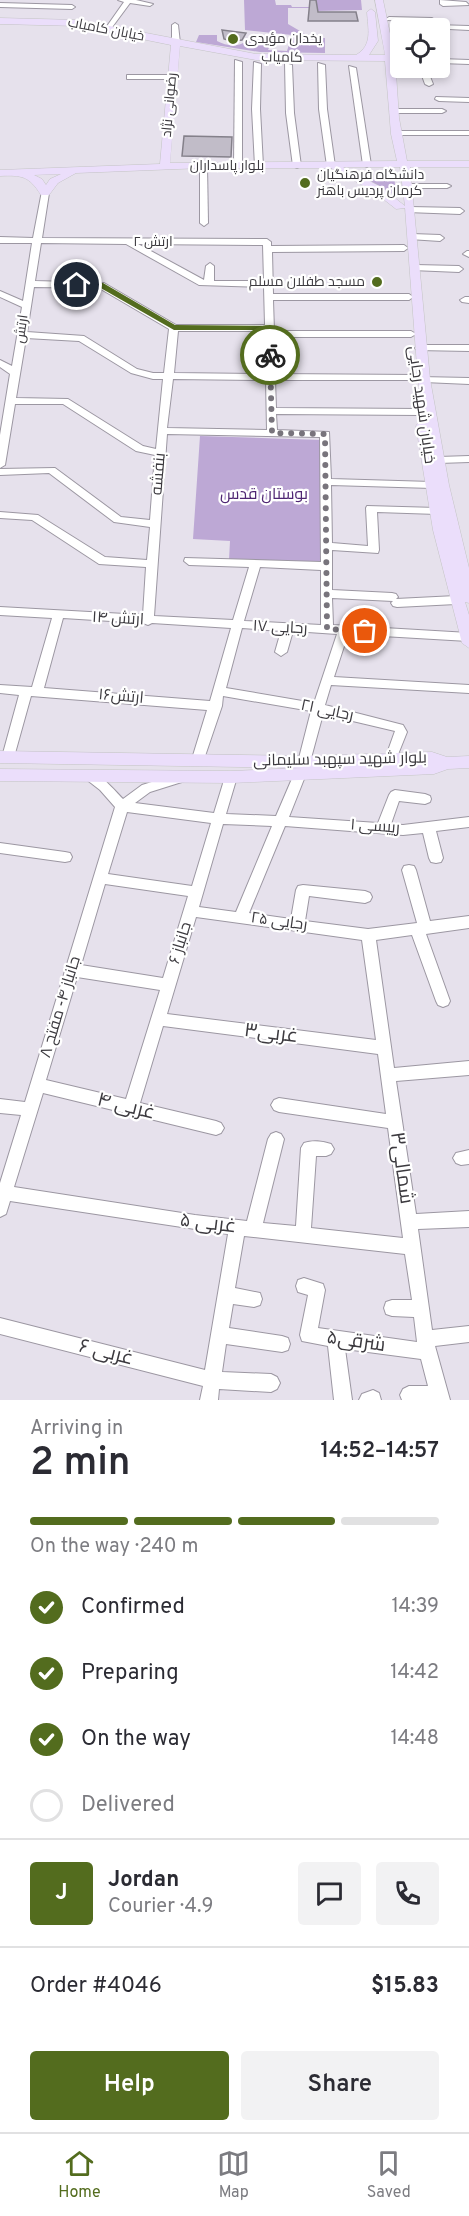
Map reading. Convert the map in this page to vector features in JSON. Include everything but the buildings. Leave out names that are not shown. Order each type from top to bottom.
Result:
[{"type":"main road","points":[[356,58],[366,53],[374,41],[370,0]]},
{"type":"main road","name":"خیابان شهید رجایی","points":[[379,0],[390,58]]},
{"type":"main road","name":"خیابان کامیاب","points":[[0,21],[59,21],[108,28],[176,43]]},
{"type":"main road","name":"کامیاب","points":[[176,43],[256,57],[390,58]]},
{"type":"main road","name":"رضوانی نژاد","points":[[165,166],[176,43]]},
{"type":"main road","name":"خیابان شهید رجایی","points":[[392,78],[402,165],[407,172],[405,209]]},
{"type":"main road","name":"بلوار پاسداران","points":[[0,173],[203,165],[469,164]]},
{"type":"main road","name":"خیابان شهید رجایی","points":[[402,165],[397,172],[405,209],[409,297],[420,348],[420,412],[437,511],[466,575],[463,599]]},
{"type":"main road","points":[[331,166],[377,189],[405,209]]},
{"type":"main road","name":"بلوار پاسداران","points":[[0,167],[41,167],[51,170]]},
{"type":"main road","points":[[23,173],[38,181],[45,193],[54,181],[84,169]]},
{"type":"main road","name":"خیابان شهید رجایی","points":[[408,242],[415,268],[411,334],[439,460],[446,530],[463,599],[468,640]]},
{"type":"main road","name":"بلوار شهید سپهبد سلیمانی","points":[[4,757],[197,762],[302,768],[434,768],[447,763]]},
{"type":"main road","name":"بلوار شهید سپهبد سلیمانی","points":[[0,775],[231,777],[391,759],[432,758],[447,763]]},
{"type":"main road","points":[[447,763],[469,762]]},
{"type":"street","points":[[120,0],[150,4]]},
{"type":"street","points":[[443,0],[443,4],[466,4]]},
{"type":"street","points":[[108,28],[129,1]]},
{"type":"street","points":[[0,5],[72,7]]},
{"type":"street","points":[[389,20],[432,20],[431,27],[469,28]]},
{"type":"street","points":[[175,25],[176,43]]},
{"type":"street","points":[[450,61],[466,62],[462,51]]},
{"type":"street","points":[[237,165],[238,62]]},
{"type":"street","points":[[257,64],[256,109],[259,166]]},
{"type":"street","points":[[288,65],[290,113],[297,166]]},
{"type":"street","points":[[321,65],[323,109],[331,166]]},
{"type":"street","points":[[352,68],[367,165]]},
{"type":"street","points":[[130,77],[172,77]]},
{"type":"street","points":[[427,78],[429,84]]},
{"type":"street","points":[[439,99],[469,100]]},
{"type":"street","points":[[394,111],[442,111]]},
{"type":"street","points":[[397,133],[469,133]]},
{"type":"street","points":[[203,165],[204,223]]},
{"type":"street","points":[[408,186],[447,186]]},
{"type":"street","name":"ارتش","points":[[0,465],[3,426],[11,400],[45,193]]},
{"type":"street","points":[[405,209],[460,211]]},
{"type":"street","name":"ارتش ۲","points":[[0,240],[267,246],[408,242],[440,238]]},
{"type":"street","points":[[128,242],[205,283],[267,284]]},
{"type":"street","points":[[267,246],[272,433]]},
{"type":"street","points":[[205,283],[210,266]]},
{"type":"street","points":[[415,268],[459,269]]},
{"type":"street","points":[[30,284],[101,285],[174,327],[411,334]]},
{"type":"street","points":[[0,294],[26,306]]},
{"type":"street","points":[[267,297],[409,297]]},
{"type":"street","name":"بنفشه","points":[[148,621],[162,430],[174,327]]},
{"type":"street","points":[[22,335],[81,338],[134,371],[146,375],[420,378],[469,381]]},
{"type":"street","points":[[420,348],[469,348]]},
{"type":"street","points":[[0,363],[15,373]]},
{"type":"street","points":[[11,400],[65,401],[140,449],[161,453]]},
{"type":"street","points":[[271,411],[420,412]]},
{"type":"street","points":[[162,430],[325,434],[327,629]]},
{"type":"street","points":[[439,460],[469,459]]},
{"type":"street","points":[[0,472],[51,470],[118,520],[154,524]]},
{"type":"street","points":[[324,482],[432,485]]},
{"type":"street","points":[[325,546],[374,550],[371,508],[437,511]]},
{"type":"street","points":[[0,515],[34,517],[103,561],[151,564]]},
{"type":"street","points":[[189,561],[326,566]]},
{"type":"street","points":[[197,762],[216,706],[236,625],[256,563]]},
{"type":"street","points":[[326,594],[394,600],[463,599]]},
{"type":"street","name":"ارتش ۱۴","points":[[0,611],[236,625]]},
{"type":"street","points":[[4,757],[32,691],[58,615]]},
{"type":"street","name":"رجایی ۱۷","points":[[236,625],[344,630],[468,640]]},
{"type":"street","points":[[281,652],[288,628]]},
{"type":"street","points":[[241,917],[302,768],[318,708],[344,630]]},
{"type":"street","points":[[328,681],[469,690]]},
{"type":"street","name":"ارتش۱۶","points":[[0,689],[216,706]]},
{"type":"street","name":"رجایی ۲۱","points":[[220,691],[318,708],[401,729],[391,759]]},
{"type":"street","points":[[88,776],[104,787],[122,806],[146,788],[189,777]]},
{"type":"street","name":"جانباز ۶","points":[[131,1109],[231,777]]},
{"type":"street","points":[[382,828],[396,795],[425,799]]},
{"type":"street","name":"رییسی ۱","points":[[122,806],[218,819],[402,830],[469,822]]},
{"type":"street","name":"جانباز ۴- مفتح ۸","points":[[2,1201],[122,806]]},
{"type":"street","points":[[428,827],[436,858]]},
{"type":"street","points":[[0,848],[65,857]]},
{"type":"street","points":[[409,870],[421,928],[443,1001]]},
{"type":"street","points":[[100,878],[196,892]]},
{"type":"street","points":[[297,925],[303,890],[365,897]]},
{"type":"street","name":"رجایی ۲۵","points":[[190,911],[368,935],[469,922]]},
{"type":"street","name":"شمالی۳","points":[[368,935],[421,1309],[427,1346],[440,1397]]},
{"type":"street","points":[[72,970],[168,985]]},
{"type":"street","name":"غربی۳","points":[[158,1019],[384,1048]]},
{"type":"street","points":[[388,1075],[469,1068]]},
{"type":"street","name":"غربی ۴","points":[[38,1085],[216,1128]]},
{"type":"street","points":[[279,1105],[395,1122]]},
{"type":"street","points":[[0,1106],[30,1109]]},
{"type":"street","points":[[209,1400],[227,1295],[245,1229],[276,1139]]},
{"type":"street","points":[[303,1235],[309,1148],[326,1149]]},
{"type":"street","name":"غربی ۵","points":[[2,1201],[413,1247]]},
{"type":"street","points":[[409,1222],[469,1219]]},
{"type":"street","name":"شرقی۵","points":[[304,1286],[317,1290],[308,1335],[427,1346],[469,1334]]},
{"type":"street","points":[[227,1295],[254,1299]]},
{"type":"street","points":[[392,1308],[421,1309]]},
{"type":"street","name":"غربی ۶","points":[[0,1326],[213,1380],[271,1383]]},
{"type":"street","points":[[220,1335],[282,1344]]},
{"type":"street","points":[[335,1339],[343,1400]]},
{"type":"street","points":[[408,1395],[440,1397]]},
{"type":"street","points":[[368,1400],[373,1399]]},
{"type":"green space","points":[[244,0],[275,0],[276,5],[316,7],[316,0],[361,0],[362,10],[315,11],[314,8],[288,8],[288,24],[312,38],[325,38],[325,53],[260,52],[196,42],[199,35],[217,35],[217,41],[226,44],[238,45],[249,39],[272,41],[268,50],[287,51],[292,35],[245,30]]},
{"type":"green space","points":[[354,173],[394,174],[396,196]]},
{"type":"green space","name":"بوستان قدس","points":[[200,436],[321,440],[323,566],[229,560],[230,541],[193,539]]},
{"type":"way so far","points":[[270,355],[272,433],[325,434],[327,629],[365,631]]},
{"type":"place","name":"یخدان مؤیدی","points":[[233,39]]},
{"type":"place","name":"دانشگاه فرهنگیان کرمان پردیس باهنر","points":[[305,183]]},
{"type":"place","name":"مسجد طفلان مسلم","points":[[377,282]]},
{"type":"route","points":[[77,285],[101,285],[174,327],[269,328],[270,355]]}]
